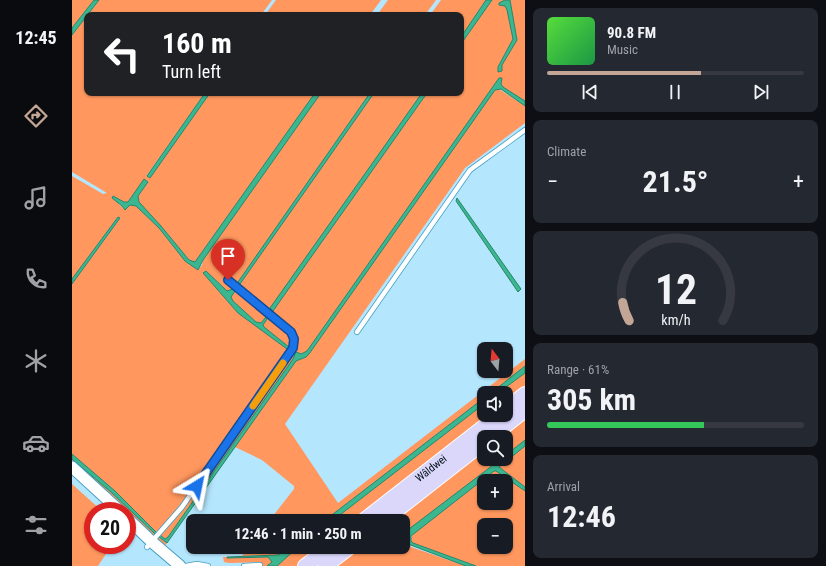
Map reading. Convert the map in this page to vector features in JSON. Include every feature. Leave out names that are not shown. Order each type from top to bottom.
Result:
[{"type":"highway","points":[[513,403],[525,394]]},
{"type":"highway","points":[[500,430],[525,410]]},
{"type":"highway","name":"Wâldwei","points":[[372,514],[490,422]]},
{"type":"highway","name":"Wâldwei","points":[[392,514],[477,447]]},
{"type":"highway","points":[[305,566],[321,554]]},
{"type":"highway","points":[[325,566],[341,554]]},
{"type":"street","points":[[72,467],[110,502]]},
{"type":"street","points":[[136,529],[149,545],[180,566]]},
{"type":"lane","points":[[356,332],[470,170],[525,130]]},
{"type":"lane","points":[[149,545],[182,507],[293,348],[294,339],[291,332],[228,280]]},
{"type":"lane","points":[[186,566],[197,564],[208,566]]},
{"type":"lane","points":[[244,566],[260,565]]},
{"type":"shaded area","points":[[72,0],[94,0],[84,12],[72,28]]},
{"type":"shaded area","points":[[94,0],[99,0],[90,12],[85,12]]},
{"type":"shaded area","points":[[99,0],[272,0],[263,12],[90,12]]},
{"type":"shaded area","points":[[276,0],[381,0],[372,12],[267,12]]},
{"type":"shaded area","points":[[388,0],[436,0],[427,12],[379,12]]},
{"type":"shaded area","points":[[441,0],[486,0],[464,33],[464,12],[432,12]]},
{"type":"shaded area","points":[[486,0],[492,0],[464,40],[464,33]]},
{"type":"shaded area","points":[[492,0],[505,0],[499,3],[499,5],[505,6],[507,10],[513,39],[498,67],[498,72],[502,71],[502,65],[517,40],[510,0],[525,0],[525,101],[503,87],[501,84],[502,78],[499,78],[307,351],[301,354],[296,352],[293,359],[168,537],[165,539],[160,535],[159,537],[167,543],[163,548],[156,541],[157,538],[183,508],[293,350],[296,344],[296,339],[291,330],[274,315],[228,279],[227,280],[284,328],[292,336],[293,343],[270,380],[182,505],[154,537],[152,538],[136,522],[136,516],[155,534],[157,533],[136,512],[136,502],[126,502],[72,454],[72,284],[120,218],[118,217],[72,279],[72,176],[103,194],[107,193],[72,172],[72,35],[84,20],[84,96],[203,96],[147,175],[150,178],[208,96],[313,96],[195,262],[189,260],[161,226],[139,203],[138,196],[148,182],[144,179],[128,202],[112,197],[125,210],[130,205],[135,205],[159,228],[185,261],[198,270],[202,265],[203,260],[319,96],[368,96],[238,282],[240,284],[372,96],[420,96],[271,308],[273,311],[425,96],[464,96],[464,40]],"holes":[[[206,271],[227,291],[232,289],[234,291],[231,297],[233,301],[256,323],[261,323],[266,317],[267,319],[263,325],[264,327],[289,347],[288,349],[238,313],[204,274]]]},
{"type":"shaded area","points":[[505,0],[510,0],[517,40],[502,65],[502,71],[498,72],[498,67],[513,39],[507,10],[505,6],[499,5],[499,3]]},
{"type":"shaded area","points":[[84,13],[84,19],[72,35],[72,28]]},
{"type":"shaded area","points":[[499,78],[502,78],[501,84],[503,87],[525,101],[525,106],[501,89],[495,90],[309,354],[306,357],[296,361],[188,514],[186,514],[186,516],[167,543],[159,537],[160,535],[165,539],[168,537],[293,359],[296,352],[301,354],[307,351]]},
{"type":"shaded area","points":[[499,89],[525,106],[525,123],[465,168],[285,424],[338,503],[477,396],[477,403],[333,514],[274,514],[294,489],[294,486],[262,460],[235,447],[296,361],[306,357],[309,354],[495,90]]},
{"type":"shaded area","points":[[203,96],[208,96],[150,178],[147,176]]},
{"type":"shaded area","points":[[313,96],[319,96],[203,260],[198,270],[185,261],[159,228],[136,206],[130,205],[125,210],[112,198],[113,196],[124,202],[128,202],[144,179],[148,182],[138,196],[139,202],[189,260],[195,262]]},
{"type":"shaded area","points":[[368,96],[372,96],[240,284],[238,282]]},
{"type":"shaded area","points":[[420,96],[425,96],[273,311],[270,308]]},
{"type":"shaded area","points":[[457,198],[521,289],[518,292],[456,201]]},
{"type":"shaded area","points":[[118,217],[120,218],[72,284],[72,279]]},
{"type":"shaded area","points":[[206,271],[227,291],[233,289],[235,291],[231,297],[233,301],[256,322],[261,323],[266,317],[267,319],[263,325],[264,327],[289,347],[287,349],[238,313],[203,273]]},
{"type":"shaded area","points":[[525,359],[525,366],[513,376],[513,368]]},
{"type":"shaded area","points":[[525,366],[525,373],[507,386],[500,386],[510,378],[513,378],[513,376]]},
{"type":"shaded area","points":[[525,373],[525,387],[513,396],[513,386],[507,386]]},
{"type":"shaded area","points":[[500,378],[510,378],[500,386],[490,386]]},
{"type":"shaded area","points":[[477,403],[477,409],[341,514],[333,514]]},
{"type":"shaded area","points":[[477,409],[477,422],[480,422],[366,511],[361,514],[341,514]]},
{"type":"shaded area","points":[[525,416],[525,440],[513,449],[513,430],[508,430]]},
{"type":"shaded area","points":[[525,440],[525,446],[513,456],[513,449]]},
{"type":"shaded area","points":[[525,446],[525,487],[513,478],[513,474],[508,474],[499,467],[513,466],[513,456]]},
{"type":"shaded area","points":[[477,453],[477,466],[492,466],[482,474],[477,474],[477,478],[410,530],[410,514],[402,514],[411,505]]},
{"type":"shaded area","points":[[72,454],[126,502],[121,502],[72,459]]},
{"type":"shaded area","points":[[72,459],[121,502],[115,502],[72,463]]},
{"type":"shaded area","points":[[492,466],[500,466],[499,467],[508,474],[500,474],[494,471],[490,474],[481,474]]},
{"type":"shaded area","points":[[494,471],[500,474],[490,474]]},
{"type":"shaded area","points":[[477,477],[477,484],[411,536],[411,541],[413,543],[476,566],[466,566],[410,545],[410,528]]},
{"type":"shaded area","points":[[513,478],[525,487],[525,491],[513,483]]},
{"type":"shaded area","points":[[513,483],[525,491],[525,566],[476,566],[412,543],[411,539],[413,534],[477,484],[477,510],[513,510]]},
{"type":"shaded area","points":[[72,484],[92,502],[84,502],[84,554],[106,554],[98,566],[72,566]]},
{"type":"shaded area","points":[[136,512],[157,533],[155,534],[136,516]]},
{"type":"shaded area","points":[[410,543],[411,547],[466,566],[334,566],[349,554],[410,554]]},
{"type":"shaded area","points":[[244,554],[280,554],[278,555],[242,556]]},
{"type":"shaded area","points":[[290,554],[312,554],[297,566],[277,566]]},
{"type":"shaded area","points":[[290,554],[277,566],[267,566],[272,562],[268,557],[227,558],[227,557]]},
{"type":"shaded area","points":[[223,557],[268,557],[272,562],[267,566],[261,566],[260,562],[229,563],[224,562]]},
{"type":"slow traffic","points":[[253,406],[283,363]]},
{"type":"route","points":[[197,486],[271,381],[293,348],[295,342],[291,332],[228,280]]}]
